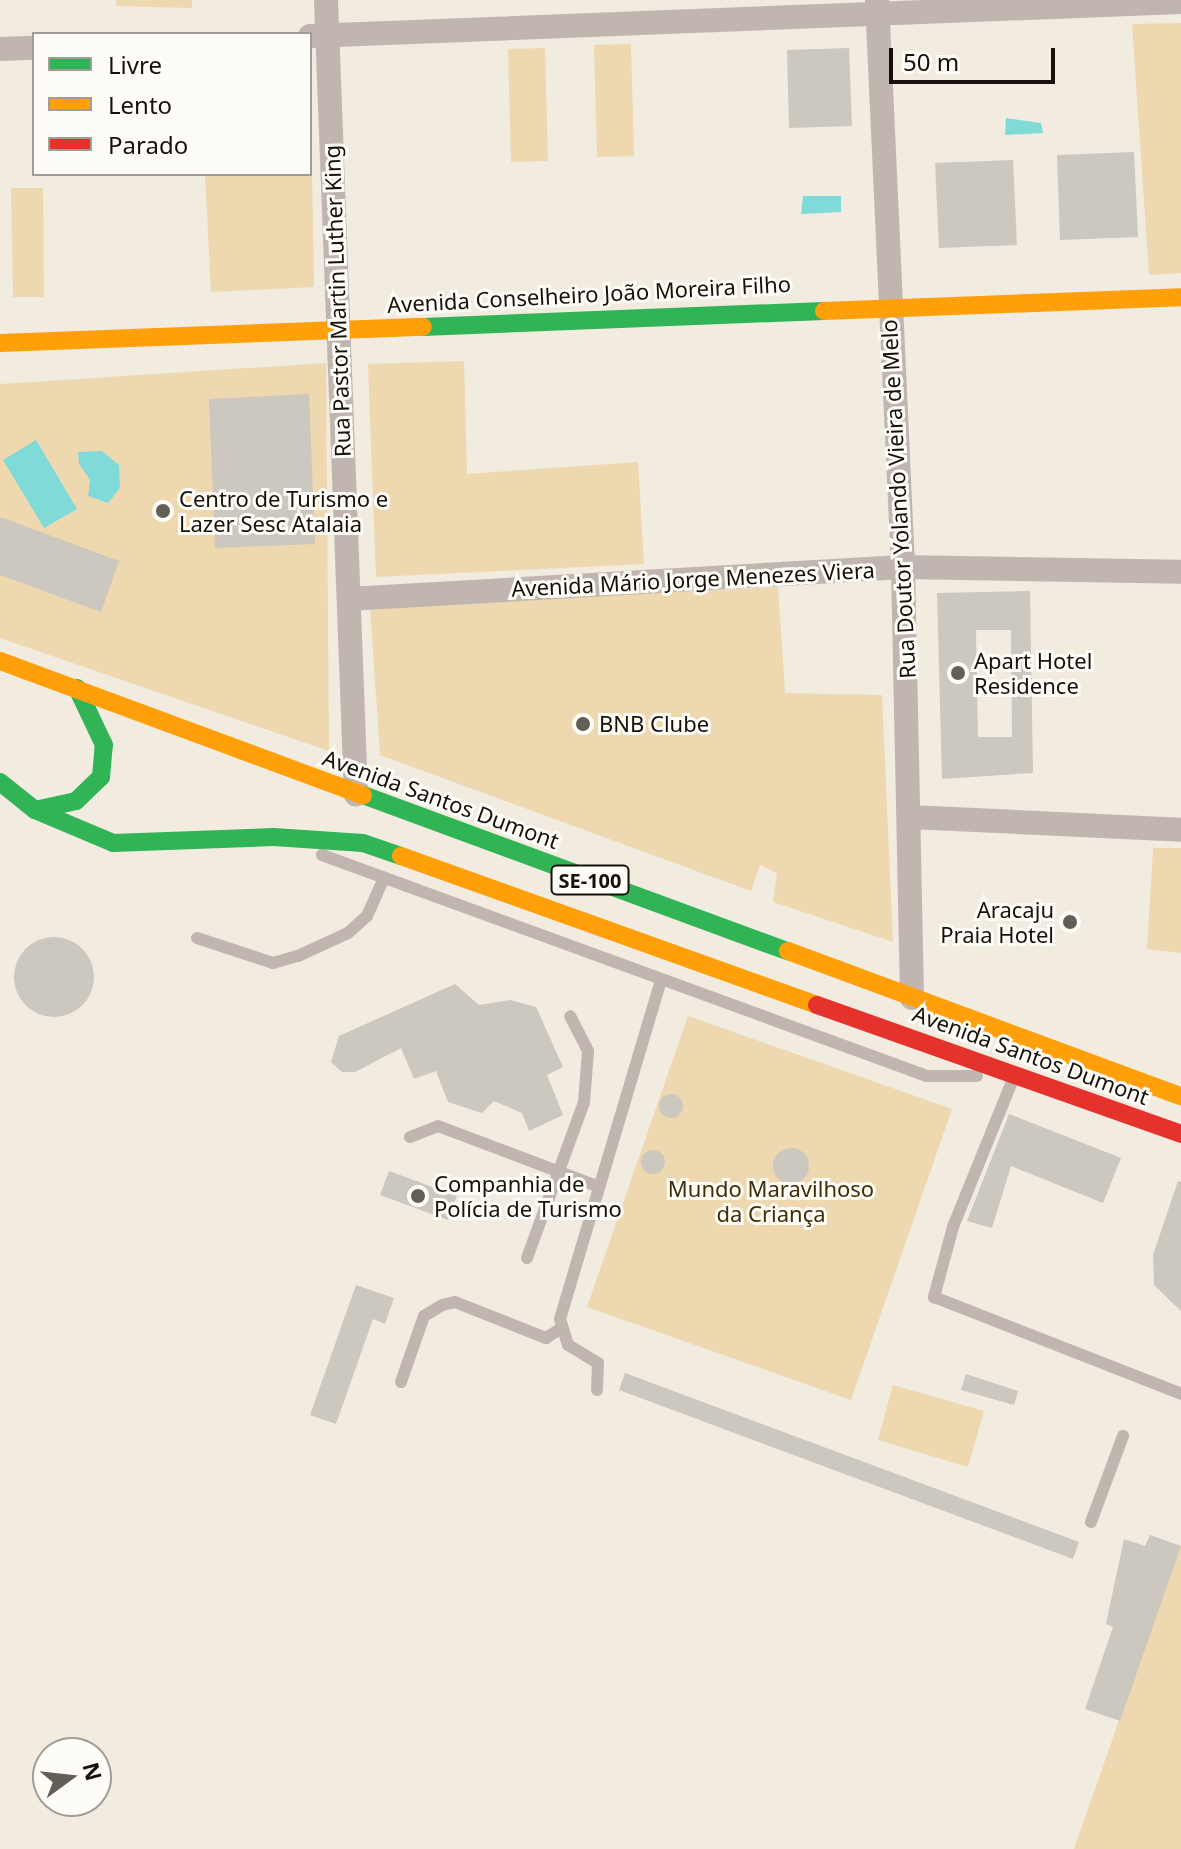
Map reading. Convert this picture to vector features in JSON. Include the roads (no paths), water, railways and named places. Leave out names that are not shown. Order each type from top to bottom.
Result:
[{"type":"main road","name":"Avenida Conselheiro João Moreira Filho","points":[[0,343],[890,305],[1181,297]]},
{"type":"main road","name":"Avenida Santos Dumont","points":[[0,661],[1181,1096]]},
{"type":"main road","points":[[35,810],[76,801],[101,777],[104,745],[77,688]]},
{"type":"main road","name":"Avenida Santos Dumont","points":[[0,782],[35,810],[113,843],[166,845],[274,837],[363,843],[408,856],[738,980],[1181,1134]]},
{"type":"main road","points":[[685,988],[738,980]]},
{"type":"street","name":"Rua Pastor Martin Luther King","points":[[326,0],[318,36],[337,330],[356,794]]},
{"type":"street","points":[[318,36],[878,8],[1181,2]]},
{"type":"street","name":"Rua Doutor Yolando Vieira de Melo","points":[[878,8],[903,567],[912,998]]},
{"type":"street","points":[[0,49],[32,48]]},
{"type":"street","name":"Avenida Mário Jorge Menezes Viera","points":[[349,599],[903,567],[1181,572]]},
{"type":"street","points":[[910,817],[1181,830]]},
{"type":"lane","points":[[274,837],[927,1076],[1009,1073],[953,1227],[934,1297],[1181,1394]]},
{"type":"lane","points":[[197,938],[273,963],[298,956],[348,933],[367,916],[384,878]]},
{"type":"lane","points":[[597,1390],[598,1363],[568,1345],[560,1329],[597,1186],[661,980]]},
{"type":"lane","points":[[527,1258],[584,1102],[588,1051],[570,1016]]},
{"type":"lane","points":[[410,1137],[438,1126],[597,1186]]},
{"type":"lane","points":[[401,1382],[424,1316],[442,1305],[455,1302],[546,1338],[560,1329]]},
{"type":"lane","points":[[1091,1522],[1123,1436]]},
{"type":"water","points":[[1006,118],[1041,123],[1043,133],[1005,135]]},
{"type":"water","points":[[803,196],[841,196],[841,212],[801,214]]},
{"type":"water","points":[[36,440],[77,509],[44,528],[3,460]]},
{"type":"water","points":[[102,451],[119,465],[120,488],[108,503],[88,496],[90,480],[79,464],[78,452]]},
{"type":"place","name":"Centro de Turismo e Lazer Sesc Atalaia","points":[[163,511]]},
{"type":"place","name":"Apart Hotel Residence","points":[[958,673]]},
{"type":"place","name":"BNB Clube","points":[[583,724]]},
{"type":"place","name":"Aracaju Praia Hotel","points":[[1070,922]]},
{"type":"place","name":"Companhia de Polícia de Turismo","points":[[418,1196]]},
{"type":"park label","name":"Mundo Maravilhoso da Criança","points":[[771,1200]]}]
